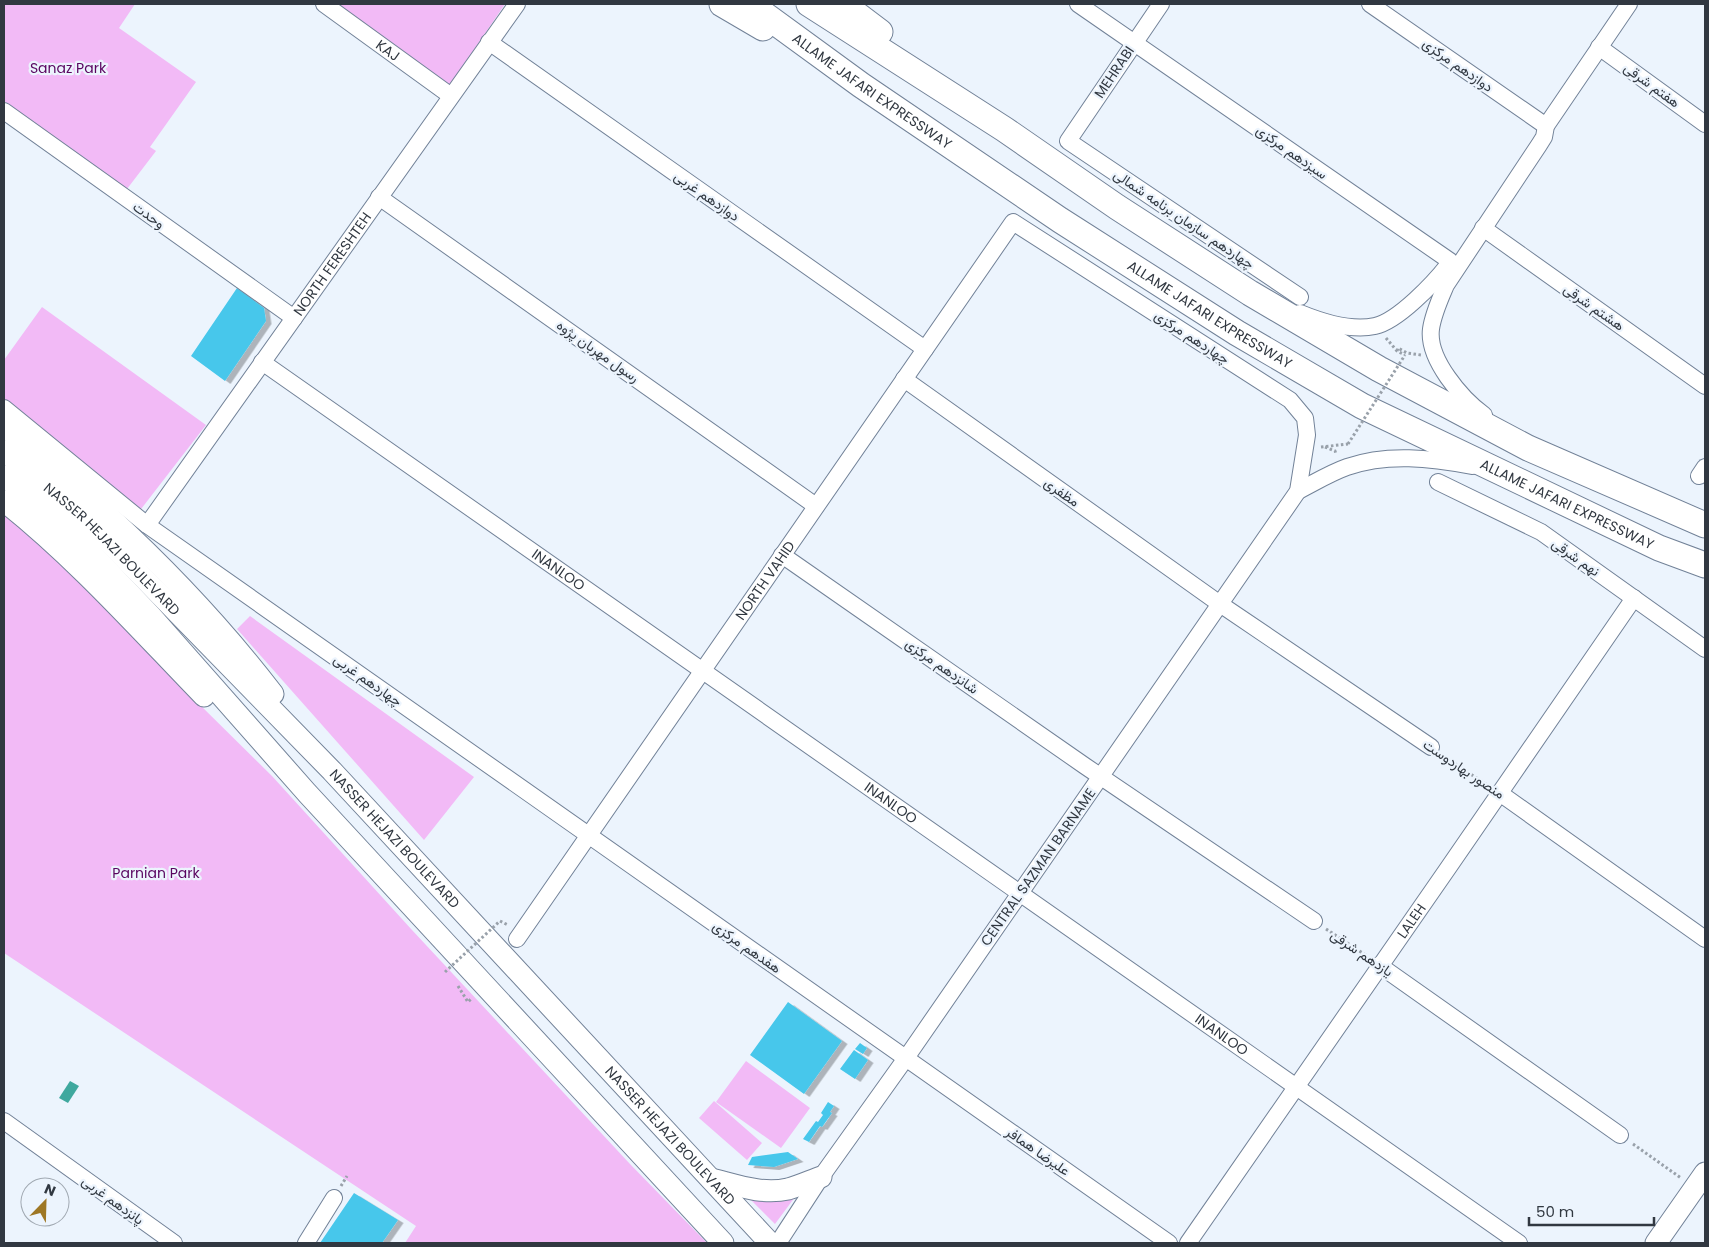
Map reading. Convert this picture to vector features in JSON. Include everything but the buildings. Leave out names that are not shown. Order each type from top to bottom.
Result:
[{"type":"highway","points":[[722,4],[861,85]]},
{"type":"highway","name":"ALLAME JAFARI EXPRESSWAY","points":[[750,4],[861,85],[1060,220],[1238,333],[1362,406],[1660,548],[1705,565]]},
{"type":"highway","points":[[809,4],[1004,129],[1117,207],[1250,293],[1379,369],[1528,448],[1705,525]]},
{"type":"highway","points":[[843,4],[1004,129]]},
{"type":"main road","points":[[4,427],[46,460],[129,534],[192,600],[249,662],[332,771]]},
{"type":"main road","name":"NASSER HEJAZI BOULEVARD","points":[[4,451],[86,519],[332,771],[770,1243]]},
{"type":"main road","name":"NASSER HEJAZI BOULEVARD","points":[[4,476],[78,539],[150,615],[307,794],[723,1243]]},
{"type":"main road","points":[[4,501],[94,582],[221,714],[307,794]]},
{"type":"main road","points":[[711,1179],[756,1190],[774,1191],[789,1189],[821,1177]]},
{"type":"main road","points":[[1656,1243],[1700,1181]]},
{"type":"street","name":"KAJ","points":[[324,4],[451,96]]},
{"type":"street","name":"NORTH FERESHTEH","points":[[147,525],[517,4]]},
{"type":"street","name":"سیزدهم مرکزی","points":[[1078,4],[1450,261]]},
{"type":"street","name":"MEHRABI","points":[[1068,141],[1161,4]]},
{"type":"street","name":"دوازدهم مرکزی","points":[[1370,4],[1546,126]]},
{"type":"street","points":[[1528,448],[1469,405],[1448,378],[1434,351],[1431,331],[1438,304],[1446,285],[1539,145],[1544,137],[1546,126],[1629,4]]},
{"type":"street","name":"دوازدهم غربی","points":[[489,42],[925,349]]},
{"type":"street","name":"هفتم شرقی","points":[[1599,47],[1705,124]]},
{"type":"street","name":"وحدت","points":[[4,111],[294,318]]},
{"type":"street","points":[[1250,293],[1315,319],[1354,327],[1375,326],[1390,320],[1437,279],[1535,131],[1546,126]]},
{"type":"street","name":"چهاردهم سازمان برنامه شمالی","points":[[1068,141],[1300,297]]},
{"type":"street","name":"رسول مهربان پژوه","points":[[379,197],[816,506]]},
{"type":"street","name":"NORTH VAHID","points":[[517,939],[1013,222]]},
{"type":"street","name":"چهاردهم مرکزی","points":[[1013,222],[1290,400],[1305,418],[1307,435],[1307,447],[1298,491]]},
{"type":"street","name":"هشتم شرقی","points":[[1483,228],[1705,386]]},
{"type":"street","name":"INANLOO","points":[[262,362],[1519,1243]]},
{"type":"street","name":"مظفری","points":[[904,379],[1220,604]]},
{"type":"street","points":[[4,408],[147,525]]},
{"type":"street","points":[[1298,491],[1346,468],[1386,459],[1412,458],[1446,461],[1494,470]]},
{"type":"street","name":"نهم شرقی","points":[[1438,482],[1541,532],[1705,649]]},
{"type":"street","name":"CENTRAL SAZMAN BARNAME","points":[[778,1243],[821,1177],[906,1058],[1298,491]]},
{"type":"street","name":"چهاردهم غربی","points":[[147,525],[589,835]]},
{"type":"street","name":"شانزدهم مرکزی","points":[[782,555],[1102,776]]},
{"type":"street","name":"LALEH","points":[[1188,1243],[1501,794],[1634,598]]},
{"type":"street","name":"منصور بهاردوست","points":[[1220,604],[1431,747]]},
{"type":"street","points":[[1102,776],[1314,921]]},
{"type":"street","name":"منصور بهاردوست","points":[[1501,794],[1705,939]]},
{"type":"street","name":"هفدهم مرکزی","points":[[589,835],[906,1058]]},
{"type":"street","name":"یازدهم شرقی","points":[[1380,965],[1620,1135]]},
{"type":"street","name":"علیرضا همافر","points":[[906,1058],[1169,1243]]},
{"type":"street","name":"پانزدهم غربی","points":[[4,1122],[174,1243]]},
{"type":"street","points":[[306,1243],[334,1198]]},
{"type":"path","points":[[1324,447],[1348,444],[1405,355],[1397,351],[1398,348],[1418,356],[1434,351]]},
{"type":"path","name":"منصور بهاردوست","points":[[1431,747],[1501,794]]},
{"type":"path","points":[[445,972],[500,920],[506,923]]},
{"type":"path","name":"یازدهم شرقی","points":[[1314,921],[1380,965]]},
{"type":"path","points":[[459,987],[468,1002]]},
{"type":"path","points":[[1620,1135],[1700,1181]]},
{"type":"green space","name":"Sanaz Park","points":[[4,4],[135,4],[119,28],[196,82],[150,147],[156,151],[127,189],[4,101]]},
{"type":"green space","points":[[333,4],[505,4],[448,88]]},
{"type":"green space","points":[[42,307],[206,425],[138,513],[4,405],[4,360]]},
{"type":"green space","name":"Parnian Park","points":[[4,507],[50,547],[193,698],[272,776],[412,930],[630,1164],[707,1243],[405,1243],[416,1226],[4,953]]},
{"type":"green space","points":[[250,616],[474,777],[424,840],[237,629]]},
{"type":"green space","points":[[746,1061],[810,1108],[781,1148],[716,1102]]},
{"type":"green space","points":[[714,1101],[762,1143],[747,1160],[699,1118]]},
{"type":"green space","points":[[798,1193],[775,1224],[750,1199]]},
{"type":"shaded area","points":[[70,1081],[79,1086],[68,1103],[59,1098]]}]
